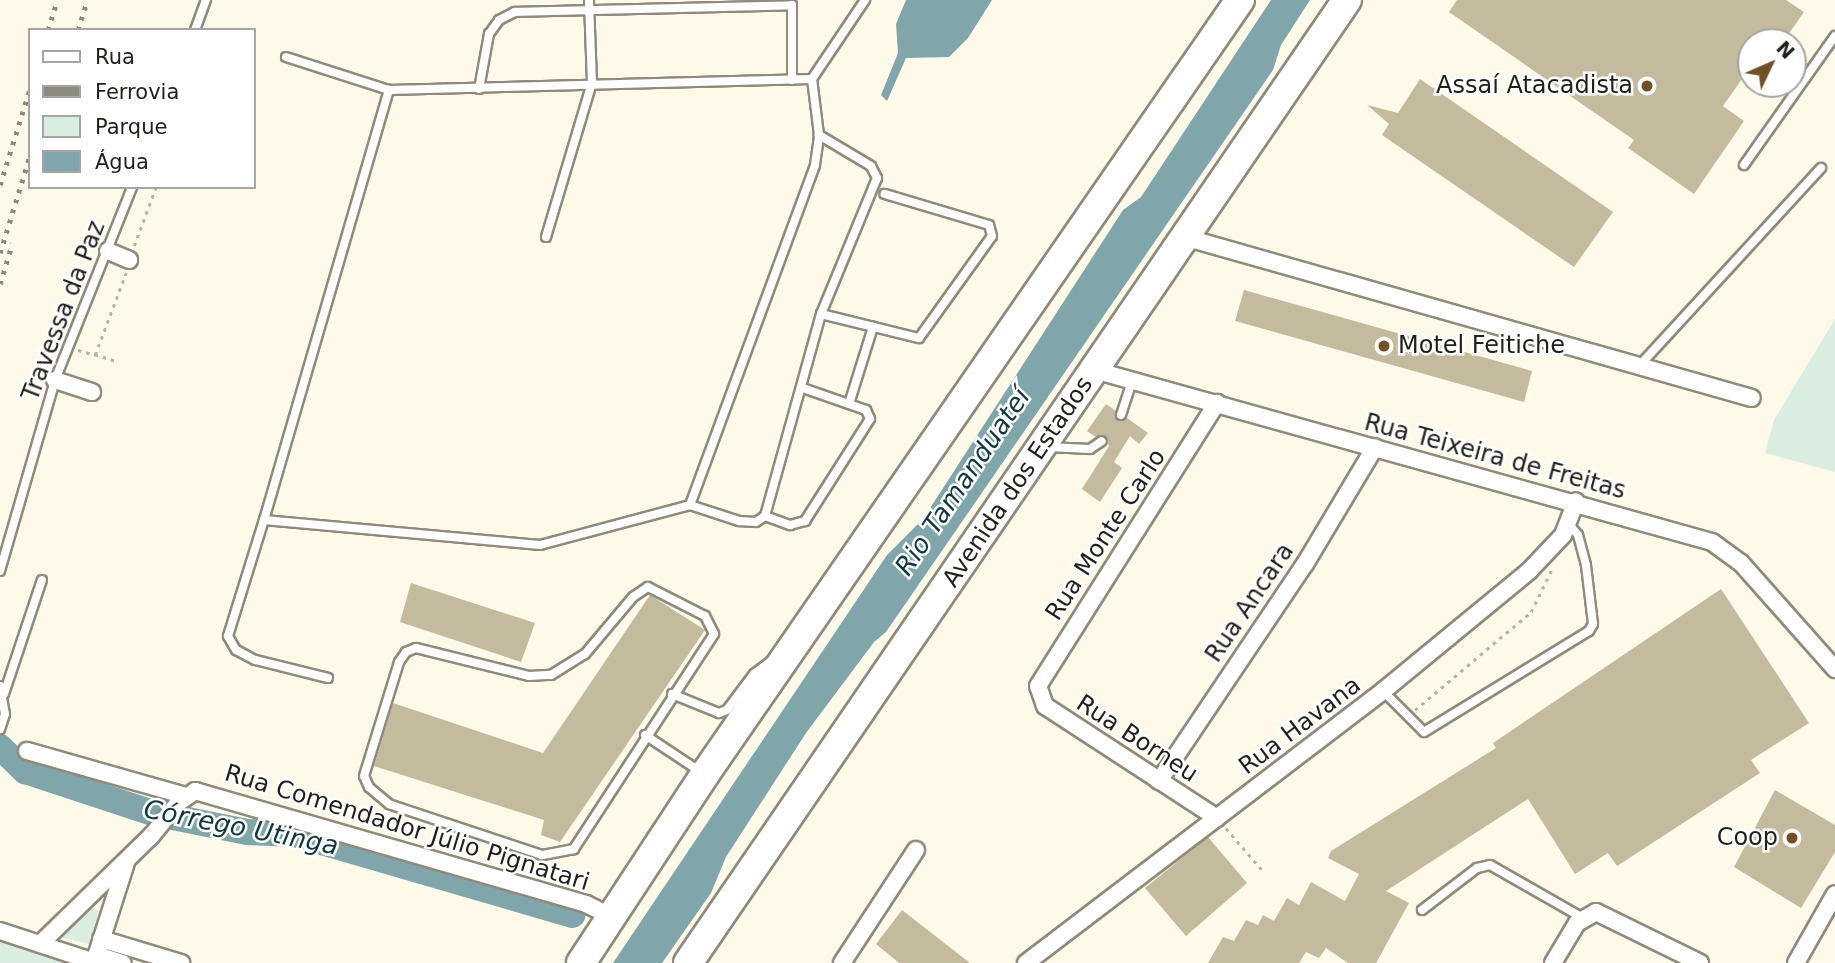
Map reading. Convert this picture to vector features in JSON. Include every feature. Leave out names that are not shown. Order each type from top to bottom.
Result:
[{"type":"highway","points":[[581,963],[604,913],[705,774],[1240,0]]},
{"type":"highway","name":"Avenida dos Estados","points":[[688,963],[1347,0]]},
{"type":"street","points":[[1184,237],[1637,368],[1752,398]]},
{"type":"street","points":[[108,251],[129,260]]},
{"type":"street","name":"Rua Teixeira de Freitas","points":[[1094,370],[1576,501],[1712,542],[1727,551],[1835,669]]},
{"type":"street","points":[[55,380],[92,393]]},
{"type":"street","name":"Rua Monte Carlo","points":[[1039,693],[1041,678],[1217,404]]},
{"type":"street","name":"Rua Ancara","points":[[1159,780],[1304,564],[1375,447]]},
{"type":"street","name":"Rua Havana","points":[[1026,963],[1383,691],[1551,550],[1568,523],[1576,501]]},
{"type":"street","name":"Rua Borneu","points":[[1039,693],[1045,706],[1217,818]]},
{"type":"street","points":[[27,751],[186,796]]},
{"type":"street","name":"Rua Comendador Júlio Pignatari","points":[[40,944],[127,860],[186,796],[204,791],[604,913]]},
{"type":"street","points":[[842,963],[916,850]]},
{"type":"street","points":[[97,955],[127,860]]},
{"type":"street","points":[[1796,963],[1835,894]]},
{"type":"street","points":[[1553,963],[1583,918],[1604,913],[1700,963]]},
{"type":"street","points":[[0,931],[40,944],[97,955],[181,963]]},
{"type":"street","points":[[97,955],[123,963]]},
{"type":"lane","points":[[196,28],[206,0]]},
{"type":"lane","points":[[545,237],[592,83],[589,0]]},
{"type":"lane","points":[[690,505],[815,165],[819,135],[812,79],[865,0]]},
{"type":"lane","points":[[479,89],[489,34],[499,20],[515,12],[792,3],[792,80]]},
{"type":"lane","points":[[1744,165],[1835,36]]},
{"type":"lane","points":[[286,57],[388,90],[812,79]]},
{"type":"lane","points":[[328,678],[255,660],[236,650],[228,636],[388,90]]},
{"type":"lane","points":[[264,520],[540,545],[690,505],[739,521],[756,522],[765,516],[803,388],[821,314],[877,178],[872,166],[819,135]]},
{"type":"lane","points":[[1637,368],[1821,168]]},
{"type":"lane","name":"Travessa da Paz","points":[[0,570],[55,380],[131,189]]},
{"type":"lane","points":[[821,314],[909,338],[928,332],[992,236],[989,225],[886,194]]},
{"type":"lane","points":[[849,404],[873,327]]},
{"type":"lane","points":[[1121,415],[1132,381]]},
{"type":"lane","points":[[765,516],[790,525],[805,521],[870,419],[866,410],[803,388]]},
{"type":"lane","points":[[1042,446],[1090,449],[1102,441]]},
{"type":"lane","points":[[1383,691],[1419,730],[1432,730],[1592,628],[1581,545],[1568,523]]},
{"type":"lane","points":[[0,729],[2,690],[42,580]]},
{"type":"lane","points":[[648,587],[657,588],[713,625],[709,641],[645,735],[574,849],[563,854],[542,855],[389,804],[369,787],[364,776],[399,662],[406,652],[416,648],[530,676],[551,676],[585,654],[633,597],[648,587]]},
{"type":"lane","points":[[672,694],[719,713],[727,710],[764,665],[789,653]]},
{"type":"lane","points":[[645,735],[705,774]]},
{"type":"lane","points":[[1422,910],[1477,868],[1490,865],[1583,918]]},
{"type":"path","points":[[95,355],[155,189]]},
{"type":"path","points":[[68,348],[114,361]]},
{"type":"path","points":[[1408,717],[1458,670],[1531,612],[1550,580],[1551,550]]},
{"type":"path","points":[[1217,818],[1263,871]]},
{"type":"green space","points":[[1835,319],[1835,472],[1765,453],[1774,420]]},
{"type":"green space","points":[[89,906],[99,911],[89,944],[60,937]]},
{"type":"green space","points":[[0,940],[66,963],[0,963]]},
{"type":"water","points":[[906,0],[992,0],[968,38],[949,57],[906,58],[887,101],[881,95],[898,53],[896,24]]},
{"type":"water","name":"Rio Tamanduateí","points":[[1271,0],[1310,0],[1281,45],[1273,70],[886,632],[874,642],[806,733],[726,857],[711,893],[662,963],[613,963],[887,555],[923,519],[1123,210],[1141,197]]},
{"type":"building","name":"Assaí Atacadista","points":[[1457,0],[1786,0],[1804,12],[1793,28],[1737,28],[1737,86],[1723,106],[1744,121],[1694,194],[1628,148],[1634,140],[1449,12]]},
{"type":"building","points":[[1420,79],[1613,212],[1574,267],[1382,135],[1389,124],[1367,105],[1398,113]]},
{"type":"building","name":"Motel Feitiche","points":[[1244,290],[1532,371],[1524,402],[1235,321]]},
{"type":"building","points":[[1106,404],[1116,411],[1117,420],[1127,418],[1148,433],[1139,444],[1130,436],[1114,462],[1122,468],[1100,502],[1082,489],[1109,446],[1105,436],[1096,437],[1087,431]]},
{"type":"building","points":[[411,583],[535,623],[521,662],[400,622]]},
{"type":"building","points":[[1721,589],[1809,723],[1751,760],[1760,773],[1617,866],[1608,853],[1575,874],[1528,799],[1386,891],[1409,903],[1376,963],[1348,963],[1326,948],[1319,958],[1306,952],[1299,963],[1208,963],[1223,937],[1234,941],[1246,920],[1258,925],[1263,915],[1274,921],[1287,898],[1299,905],[1311,882],[1345,901],[1359,874],[1328,858],[1331,851],[1496,748],[1493,743]]},
{"type":"building","points":[[650,595],[705,630],[560,842],[541,835],[544,820],[374,766],[393,703],[543,753]]},
{"type":"building","name":"Coop","points":[[1775,790],[1835,825],[1835,852],[1801,908],[1734,867]]},
{"type":"building","points":[[1208,837],[1247,883],[1186,936],[1145,888]]},
{"type":"building","points":[[902,910],[970,963],[899,963],[876,944]]},
{"type":"waterway","name":"Córrego Utinga","points":[[0,747],[25,771],[153,813],[247,832],[294,834],[572,915]]},
{"type":"railway","points":[[49,28],[57,0]]},
{"type":"railway","points":[[79,28],[87,0]]},
{"type":"railway","points":[[0,185],[28,94]]},
{"type":"railway","points":[[0,253],[28,162]]},
{"type":"railway","points":[[0,284],[12,244]]},
{"type":"place","name":"Assaí Atacadista","points":[[1647,86]]},
{"type":"place","name":"Motel Feitiche","points":[[1384,346]]},
{"type":"place","name":"Coop","points":[[1792,838]]}]
